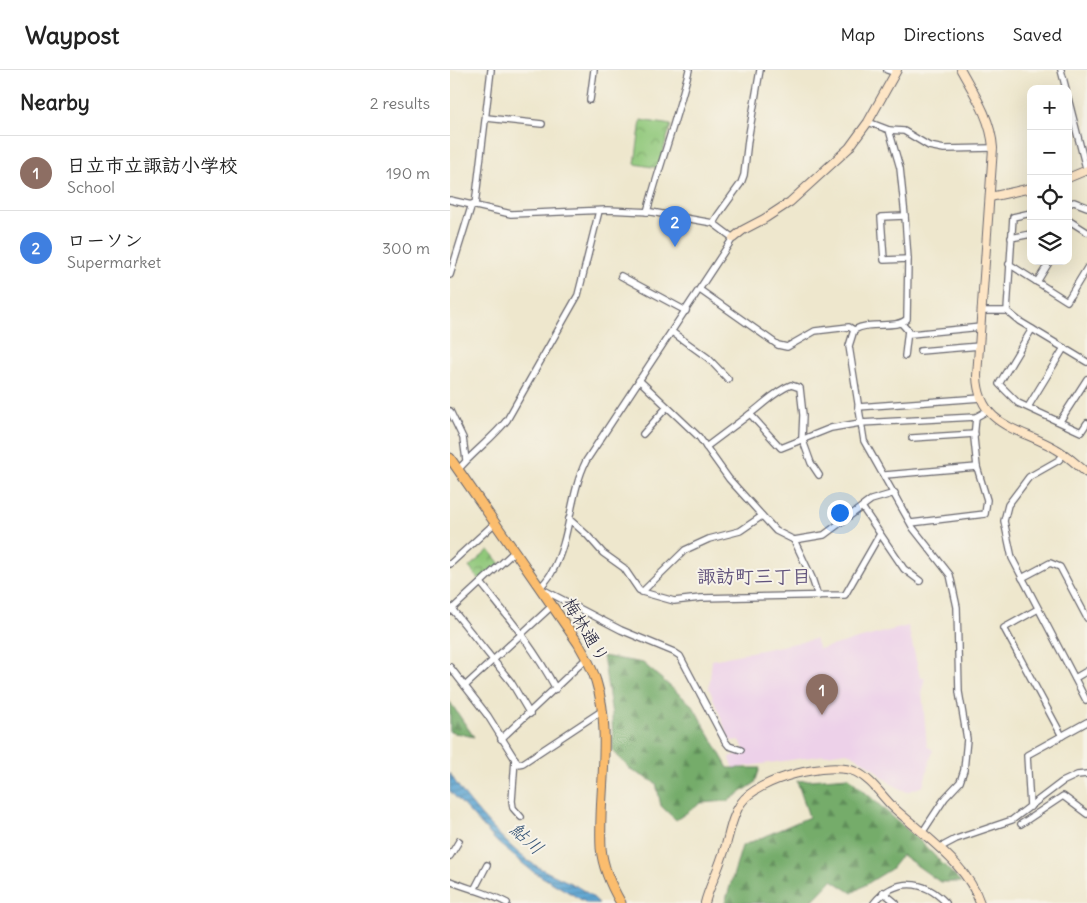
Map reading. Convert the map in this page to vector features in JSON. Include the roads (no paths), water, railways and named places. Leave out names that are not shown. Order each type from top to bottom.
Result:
[{"type":"main road","name":"梅林通り","points":[[450,458],[553,605],[587,658],[596,679],[603,710],[602,862],[622,903]]},
{"type":"street","points":[[450,275],[474,205],[492,70]]},
{"type":"street","points":[[590,100],[594,70]]},
{"type":"street","points":[[647,212],[689,70]]},
{"type":"street","points":[[713,223],[741,183],[744,175],[746,147],[760,70]]},
{"type":"street","points":[[741,750],[730,746],[726,741],[680,656],[622,630],[540,588],[552,573],[558,557],[576,488],[586,461],[700,290],[732,238],[790,202],[849,148],[868,122],[896,72],[887,70]]},
{"type":"street","points":[[961,70],[986,117],[993,148],[977,376],[981,398],[987,411],[1005,426],[1045,443],[1064,454],[1087,473]]},
{"type":"street","points":[[1061,70],[1065,85]]},
{"type":"street","points":[[1072,113],[1087,171],[1072,177]]},
{"type":"street","points":[[487,118],[542,124]]},
{"type":"street","points":[[868,122],[889,130],[904,131],[929,146],[944,149],[993,148]]},
{"type":"street","points":[[889,130],[900,168],[905,216],[908,259],[907,319],[902,324],[862,325],[854,330],[849,346],[864,441],[885,475],[911,524],[950,575],[957,607],[959,692],[967,739],[964,770],[960,782],[945,798],[922,833]]},
{"type":"street","points":[[990,197],[1027,189]]},
{"type":"street","points":[[450,200],[511,214],[599,211],[647,212],[713,223],[732,238]]},
{"type":"street","points":[[1072,203],[1087,208]]},
{"type":"street","points":[[458,470],[507,420],[578,295],[599,211]]},
{"type":"street","points":[[1006,311],[1013,217],[1027,214]]},
{"type":"street","points":[[905,216],[881,217],[884,260],[908,259]]},
{"type":"street","points":[[1072,223],[1087,232]]},
{"type":"street","points":[[1011,238],[1027,235]]},
{"type":"street","points":[[1009,264],[1067,301],[1087,268]]},
{"type":"street","points":[[1037,282],[1048,265]]},
{"type":"street","points":[[621,276],[686,311]]},
{"type":"street","points":[[700,290],[778,345],[787,346],[816,331],[849,326],[854,330]]},
{"type":"street","points":[[982,311],[1006,311],[1087,362]]},
{"type":"street","points":[[902,324],[911,334],[981,327]]},
{"type":"street","points":[[1032,329],[1000,384],[1018,403],[1081,432],[1087,423]]},
{"type":"street","points":[[905,356],[908,330]]},
{"type":"street","points":[[672,332],[708,358],[728,379]]},
{"type":"street","points":[[920,351],[980,346]]},
{"type":"street","points":[[1028,407],[1064,348]]},
{"type":"street","points":[[1060,421],[1087,379]]},
{"type":"street","points":[[639,380],[699,437],[729,479],[776,531],[794,540],[824,535],[871,500],[895,493]]},
{"type":"street","points":[[706,446],[772,398],[779,390],[791,385],[800,388],[803,414],[802,438],[811,463],[819,475]]},
{"type":"street","points":[[858,407],[981,398]]},
{"type":"street","points":[[643,434],[667,406]]},
{"type":"street","points":[[750,414],[781,448],[831,428],[860,423],[976,417],[987,411]]},
{"type":"street","points":[[450,412],[463,438],[466,460]]},
{"type":"street","points":[[911,524],[985,514],[987,500],[977,467],[976,417]]},
{"type":"street","points":[[912,438],[975,434]]},
{"type":"street","points":[[1064,454],[1059,460],[1029,478],[1008,506],[1004,521],[1012,558],[1086,700]]},
{"type":"street","points":[[885,475],[977,467]]},
{"type":"street","points":[[862,507],[904,569],[920,581]]},
{"type":"street","points":[[762,516],[740,531],[709,539],[685,550],[642,592],[674,601],[701,598],[845,595],[880,534]]},
{"type":"street","points":[[569,519],[603,553],[624,568],[639,590]]},
{"type":"street","points":[[450,564],[495,523]]},
{"type":"street","points":[[794,540],[812,578],[818,596]]},
{"type":"street","points":[[515,551],[451,610],[511,682],[530,714]]},
{"type":"street","points":[[1022,578],[1050,563],[1060,567],[1087,618]]},
{"type":"street","points":[[481,583],[522,633],[556,688]]},
{"type":"street","points":[[465,686],[553,605]]},
{"type":"street","points":[[1038,609],[1004,628],[1062,736]]},
{"type":"street","points":[[501,739],[530,714],[587,658]]},
{"type":"street","points":[[450,667],[488,716],[518,764],[523,763],[603,710]]},
{"type":"street","points":[[1075,678],[1087,671]]},
{"type":"street","points":[[1030,807],[1027,755],[1087,722]]},
{"type":"street","points":[[515,759],[512,801],[513,808],[521,817]]},
{"type":"street","points":[[705,903],[741,802],[760,787],[793,775],[814,769],[826,768],[844,768],[857,772],[866,778],[892,807],[961,869],[980,903]]},
{"type":"street","points":[[939,848],[956,839],[1012,820],[1062,782],[1077,775],[1087,774]]},
{"type":"street","points":[[1021,824],[1063,796],[1087,814]]},
{"type":"street","points":[[450,856],[459,841]]},
{"type":"street","points":[[474,890],[487,865]]},
{"type":"street","points":[[450,881],[486,893],[507,903]]},
{"type":"street","points":[[874,903],[883,892],[895,886],[908,884],[927,890],[946,903]]},
{"type":"street","points":[[883,892],[896,903]]},
{"type":"water","points":[[450,773],[476,809],[523,857],[541,869],[576,886],[599,903],[587,903],[532,871],[498,843],[450,791]]},
{"type":"place","name":"ローソン","points":[[675,247]]},
{"type":"place","name":"日立市立諏訪小学校","points":[[822,715]]},
{"type":"district","name":"諏訪町三丁目","points":[[754,576]]},
{"type":"water label","name":"鮎川","points":[[527,838]]}]
